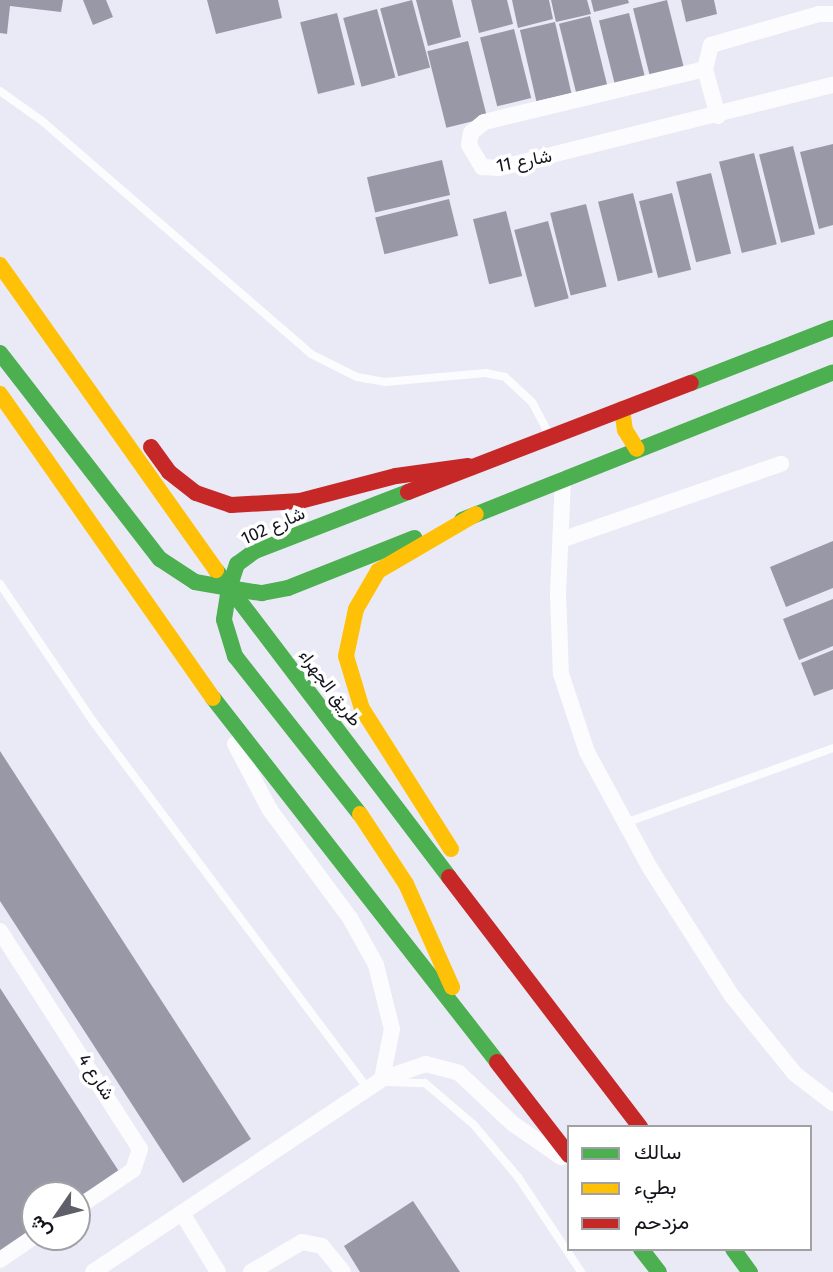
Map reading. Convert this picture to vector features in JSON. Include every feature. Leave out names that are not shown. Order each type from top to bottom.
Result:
[{"type":"main road","points":[[1,265],[82,353],[169,472],[196,493],[231,506],[260,507],[300,501],[396,476],[468,466]]},
{"type":"main road","name":"طريق الجهراء","points":[[1,265],[229,588],[638,1125]]},
{"type":"main road","name":"شارع 102","points":[[229,588],[237,564],[251,553],[468,466],[833,328]]},
{"type":"main road","points":[[0,353],[160,559],[195,582],[262,593],[288,588],[833,372]]},
{"type":"main road","points":[[0,394],[219,706],[567,1151]]},
{"type":"main road","points":[[622,409],[625,430],[637,449]]},
{"type":"main road","points":[[476,514],[378,571],[355,609],[346,656],[351,681],[362,709],[581,1049]]},
{"type":"main road","points":[[229,588],[224,620],[235,656],[376,834],[406,884],[471,1030]]},
{"type":"main road","points":[[643,1251],[659,1272]]},
{"type":"main road","points":[[734,1251],[750,1272]]},
{"type":"street","points":[[718,116],[705,68],[705,53],[722,40],[819,14],[833,14]]},
{"type":"street","name":"شارع 11","points":[[705,68],[484,122],[471,133],[469,145],[482,167],[499,168],[718,116],[833,85]]},
{"type":"street","points":[[561,540],[781,464]]},
{"type":"street","points":[[564,479],[561,674],[587,752],[624,823],[732,996],[795,1074],[833,1103]]},
{"type":"street","points":[[219,706],[270,810],[350,918],[376,965],[393,1029],[375,1084]]},
{"type":"street","name":"شارع 4","points":[[0,931],[140,1149],[133,1170],[91,1198]]},
{"type":"street","points":[[93,1272],[375,1084],[426,1064],[449,1067],[528,1136],[567,1160]]},
{"type":"street","points":[[182,1213],[218,1272]]},
{"type":"street","points":[[251,1272],[302,1242],[321,1246],[343,1272]]},
{"type":"street","points":[[0,1260],[21,1246]]},
{"type":"lane","points":[[0,91],[41,120],[311,354],[358,377],[385,382],[486,373],[505,377],[532,402],[550,436]]},
{"type":"lane","points":[[0,584],[92,720],[375,1084],[425,1083],[474,1125],[518,1177],[580,1272]]},
{"type":"lane","points":[[624,823],[833,748]]},
{"type":"building","points":[[0,0],[63,0],[61,12],[10,6],[7,34],[0,33]]},
{"type":"building","points":[[83,0],[106,0],[113,17],[93,25]]},
{"type":"building","points":[[207,0],[278,0],[282,18],[216,34]]},
{"type":"building","points":[[412,0],[430,68],[398,76],[380,9]]},
{"type":"building","points":[[416,0],[452,0],[461,37],[428,46]]},
{"type":"building","points":[[471,0],[507,0],[513,24],[479,33]]},
{"type":"building","points":[[512,0],[549,0],[553,19],[518,28]]},
{"type":"building","points":[[551,0],[587,0],[591,14],[556,22]]},
{"type":"building","points":[[591,0],[628,0],[629,3],[594,12]]},
{"type":"building","points":[[667,0],[684,69],[650,77],[633,8]]},
{"type":"building","points":[[681,0],[714,0],[717,14],[686,22]]},
{"type":"building","points":[[377,9],[395,78],[362,87],[343,18]]},
{"type":"building","points":[[337,13],[355,85],[318,94],[300,22]]},
{"type":"building","points":[[629,13],[645,79],[615,86],[599,20]]},
{"type":"building","points":[[590,16],[608,89],[577,97],[559,24]]},
{"type":"building","points":[[555,22],[571,93],[536,101],[520,30]]},
{"type":"building","points":[[514,29],[531,98],[497,106],[480,37]]},
{"type":"building","points":[[468,41],[487,118],[446,128],[427,51]]},
{"type":"building","points":[[833,144],[833,225],[819,229],[800,152]]},
{"type":"building","points":[[793,146],[815,234],[781,243],[759,154]]},
{"type":"building","points":[[754,153],[777,244],[742,253],[719,162]]},
{"type":"building","points":[[442,160],[450,195],[375,212],[367,177]]},
{"type":"building","points":[[711,173],[731,254],[696,262],[676,182]]},
{"type":"building","points":[[633,193],[653,273],[618,281],[598,202]]},
{"type":"building","points":[[672,193],[691,270],[658,278],[639,201]]},
{"type":"building","points":[[449,199],[458,236],[384,254],[375,217]]},
{"type":"building","points":[[586,204],[607,286],[571,295],[550,213]]},
{"type":"building","points":[[506,211],[522,276],[489,284],[473,219]]},
{"type":"building","points":[[548,221],[569,298],[535,307],[514,230]]},
{"type":"building","points":[[833,541],[833,588],[786,607],[770,567]]},
{"type":"building","points":[[833,599],[833,646],[799,660],[783,619]]},
{"type":"building","points":[[833,650],[833,689],[814,696],[801,663]]},
{"type":"building","points":[[0,751],[251,1139],[183,1183],[0,901]]},
{"type":"building","points":[[0,988],[120,1173],[91,1192],[91,1181],[21,1181],[21,1237],[0,1251]]},
{"type":"building","points":[[413,1201],[460,1272],[360,1272],[344,1246]]},
{"type":"traffic: fast","points":[[691,383],[833,328]]},
{"type":"traffic: fast","points":[[0,353],[160,559],[195,582],[229,588]]},
{"type":"traffic: fast","points":[[462,520],[833,372]]},
{"type":"traffic: fast","points":[[408,492],[255,551],[237,564],[229,588],[262,593],[288,588],[414,538]]},
{"type":"traffic: fast","points":[[216,570],[449,877]]},
{"type":"traffic: fast","points":[[229,588],[224,620],[235,656],[360,814]]},
{"type":"traffic: fast","points":[[213,698],[497,1062]]},
{"type":"traffic: fast","points":[[643,1251],[659,1272]]},
{"type":"traffic: fast","points":[[734,1251],[750,1272]]},
{"type":"traffic: slow","points":[[0,265],[216,570]]},
{"type":"traffic: slow","points":[[0,394],[213,698]]},
{"type":"traffic: slow","points":[[622,409],[625,430],[637,449]]},
{"type":"traffic: slow","points":[[451,849],[362,709],[346,656],[356,609],[378,571],[476,514]]},
{"type":"traffic: slow","points":[[360,814],[406,884],[452,987]]},
{"type":"traffic: jam","points":[[408,492],[691,383]]},
{"type":"traffic: jam","points":[[151,447],[169,472],[196,493],[231,505],[300,501],[396,476],[468,466]]},
{"type":"traffic: jam","points":[[449,877],[638,1125]]},
{"type":"traffic: jam","points":[[497,1062],[567,1152]]}]
